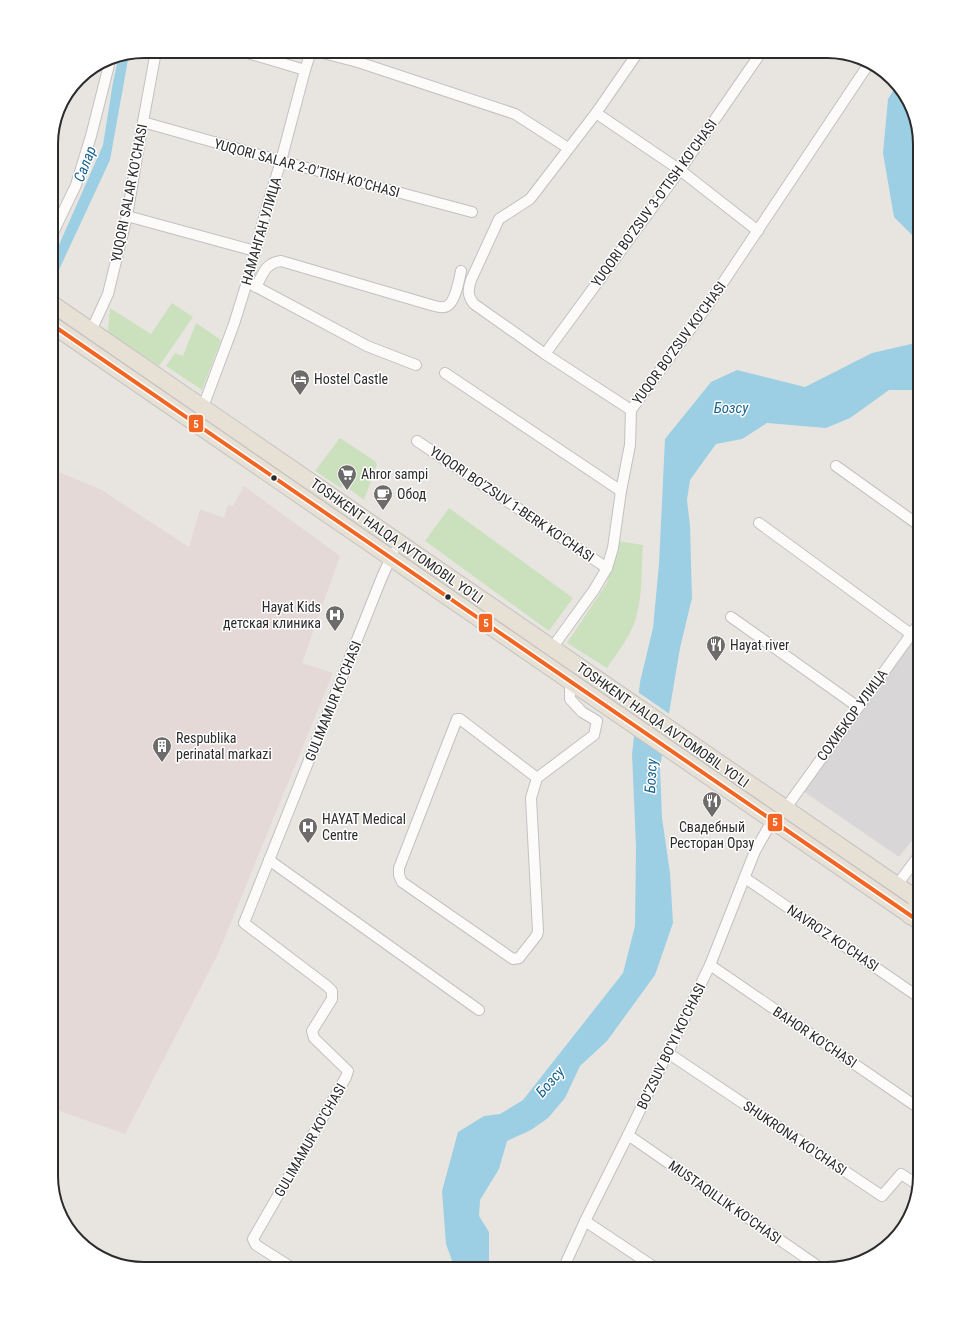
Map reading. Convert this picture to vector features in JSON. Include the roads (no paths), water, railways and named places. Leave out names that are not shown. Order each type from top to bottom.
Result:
[{"type":"highway","name":"TOSHKENT HALQA AVTOMOBIL YO'LI","points":[[58,308],[913,896]]},
{"type":"highway","name":"TOSHKENT HALQA AVTOMOBIL YO'LI","points":[[58,329],[913,918]]},
{"type":"street","name":"YUQORI SALAR KO'CHASI","points":[[91,331],[108,294],[126,216],[155,58]]},
{"type":"street","points":[[265,58],[305,70]]},
{"type":"street","name":"НАМАНГАН УЛИЦА","points":[[203,407],[234,324],[247,282],[268,203],[282,162],[309,58]]},
{"type":"street","points":[[342,58],[516,114],[568,148]]},
{"type":"street","points":[[358,62],[359,58]]},
{"type":"street","points":[[631,410],[545,354],[474,304],[468,296],[468,289],[499,219],[530,199],[596,113],[634,58]]},
{"type":"street","name":"YUQORI BO'ZSUV 3-O'TISH KO'CHASI","points":[[545,354],[680,170],[757,58]]},
{"type":"street","points":[[58,222],[76,185],[110,66]]},
{"type":"street","name":"YUQOR BO'ZSUV KO'CHASI","points":[[552,648],[594,590],[606,568],[613,548],[621,491],[630,445],[631,410],[708,305],[866,68]]},
{"type":"street","points":[[596,113],[680,170],[758,231]]},
{"type":"street","name":"YUQORI SALAR 2-O'TISH KO'CHASI","points":[[142,122],[282,162],[472,212]]},
{"type":"street","points":[[126,216],[255,251]]},
{"type":"street","points":[[256,287],[268,265],[281,261],[444,308],[449,306],[454,298],[461,271]]},
{"type":"street","points":[[247,282],[367,346],[416,365]]},
{"type":"street","points":[[445,373],[621,491]]},
{"type":"street","name":"YUQORI BO'ZSUV 1-BERK KO'CHASI","points":[[417,441],[606,568]]},
{"type":"street","points":[[836,466],[913,521]]},
{"type":"street","points":[[759,523],[911,634]]},
{"type":"street","name":"GULIMAMUR KO'CHASI","points":[[283,1262],[256,1245],[252,1238],[346,1077],[348,1071],[314,1038],[312,1031],[332,999],[332,991],[244,923],[382,577],[399,542]]},
{"type":"street","points":[[731,616],[858,707]]},
{"type":"street","name":"СОХИБКОР УЛИЦА","points":[[785,809],[913,631]]},
{"type":"street","points":[[537,778],[460,718],[457,719],[399,868],[399,875],[402,882],[513,958],[519,958],[537,935],[538,931],[531,798],[537,778],[594,735],[598,722],[582,712],[570,699],[570,681]]},
{"type":"street","name":"BO'ZSUV BO'YI KO'CHASI","points":[[566,1262],[710,965],[755,851],[772,821]]},
{"type":"street","points":[[270,860],[479,1010]]},
{"type":"street","points":[[897,885],[913,863]]},
{"type":"street","name":"NAVRO'Z KO'CHASI","points":[[745,878],[913,993]]},
{"type":"street","name":"BAHOR KO'CHASI","points":[[710,965],[913,1104]]},
{"type":"street","name":"SHUKRONA KO'CHASI","points":[[668,1052],[882,1196],[901,1174],[913,1181]]},
{"type":"street","name":"MUSTAQILLIK KO'CHASI","points":[[628,1135],[812,1262]]},
{"type":"street","points":[[585,1221],[646,1262]]},
{"type":"water","name":"Салар","points":[[128,60],[110,160],[58,272],[58,247],[103,145],[117,63]]},
{"type":"water","points":[[894,90],[902,101],[910,121],[913,144],[913,236],[894,217],[883,153],[888,99]]},
{"type":"water","name":"Бозсу","points":[[913,344],[913,389],[889,390],[850,418],[826,428],[767,423],[742,439],[716,444],[690,480],[687,500],[690,526],[692,598],[680,648],[660,767],[662,818],[670,873],[673,923],[655,975],[607,1041],[580,1066],[565,1098],[548,1118],[531,1130],[507,1141],[499,1169],[480,1200],[479,1216],[489,1232],[489,1262],[452,1262],[446,1244],[442,1191],[458,1132],[484,1116],[500,1114],[523,1100],[623,973],[635,926],[636,847],[632,754],[640,682],[653,628],[659,564],[665,439],[711,382],[737,370],[805,387],[872,353]]},
{"type":"place","name":"Hostel Castle","points":[[300,396]]},
{"type":"place","name":"Ahror sampi","points":[[347,491]]},
{"type":"place","name":"Обод","points":[[383,511]]},
{"type":"place","name":"Hayat Kids детская клиника","points":[[335,632]]},
{"type":"place","name":"Hayat river","points":[[716,662]]},
{"type":"place","name":"Respublika perinatal markazi","points":[[162,763]]},
{"type":"place","name":"Свадебный Ресторан Орзу","points":[[712,818]]},
{"type":"place","name":"HAYAT Medical Centre","points":[[308,844]]}]
